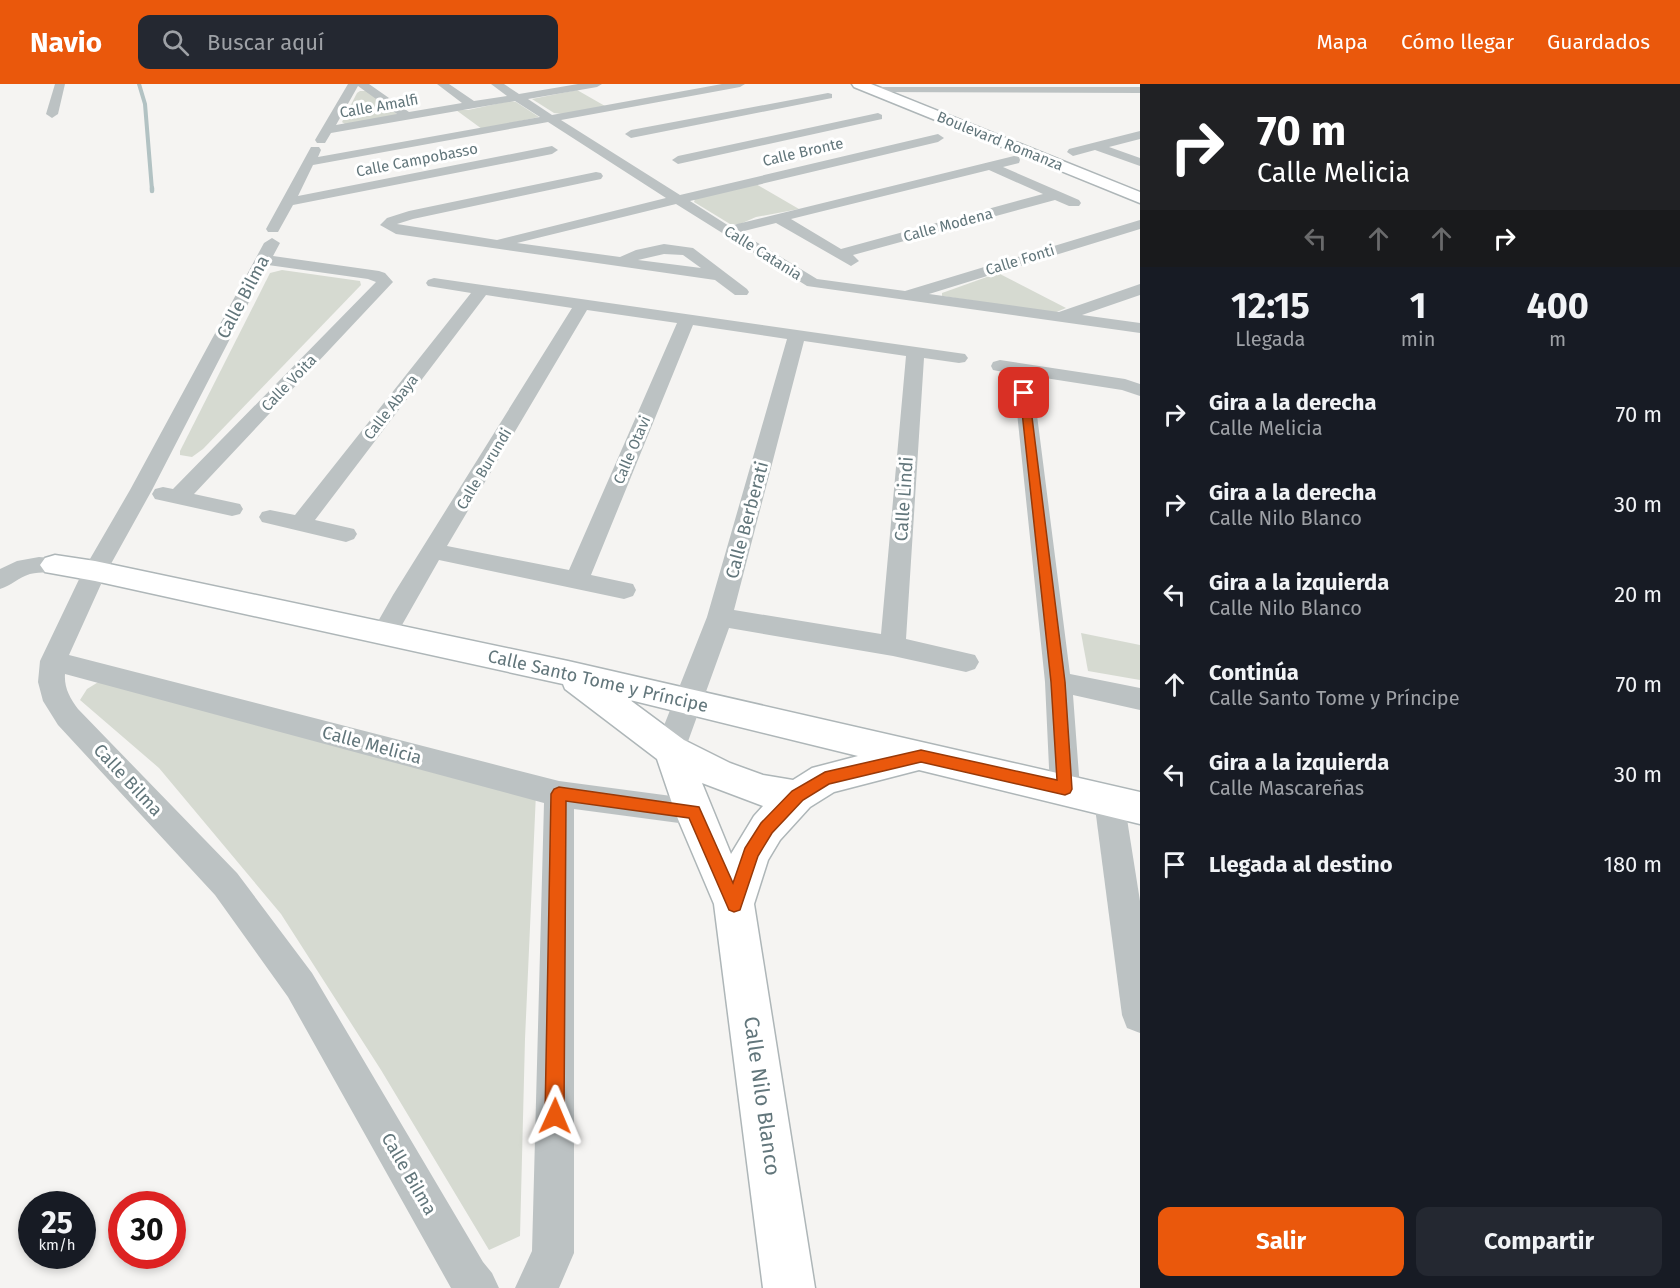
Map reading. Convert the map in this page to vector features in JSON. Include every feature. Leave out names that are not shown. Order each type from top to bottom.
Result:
[{"type":"street","points":[[52,114],[60,84]]},
{"type":"street","name":"Calle Bilma","points":[[353,84],[288,202],[269,244],[141,490],[95,571],[53,661],[51,682],[57,700],[68,717],[226,884],[300,985],[477,1288]]},
{"type":"street","points":[[362,84],[408,117]]},
{"type":"street","name":"Calle Amalfi","points":[[442,84],[472,105]]},
{"type":"street","name":"Calle Catania","points":[[496,84],[726,231],[813,283],[901,297],[1140,328]]},
{"type":"street","points":[[549,84],[560,90]]},
{"type":"street","name":"Calle Amalfi","points":[[326,130],[597,84]]},
{"type":"street","points":[[315,152],[508,127],[740,84]]},
{"type":"street","name":"Boulevard Romanza","points":[[859,84],[900,90],[1140,187]]},
{"type":"street","name":"Boulevard Romanza","points":[[879,87],[1140,198]]},
{"type":"street","points":[[900,90],[1080,90],[1113,87],[1140,90]]},
{"type":"street","points":[[621,128],[831,97],[810,88]]},
{"type":"street","points":[[1080,90],[1120,103]]},
{"type":"street","points":[[592,111],[647,144]]},
{"type":"street","points":[[723,188],[673,158],[877,117]]},
{"type":"street","name":"Calle Campobasso","points":[[288,202],[548,151],[508,127]]},
{"type":"street","name":"Calle Bronte","points":[[492,244],[676,198],[934,139],[909,131]]},
{"type":"street","points":[[1073,152],[1140,135]]},
{"type":"street","points":[[1096,146],[1140,162]]},
{"type":"street","points":[[726,231],[1014,159]]},
{"type":"street","points":[[990,166],[1074,203]]},
{"type":"street","points":[[596,176],[409,215],[387,225],[396,230],[614,261],[657,249],[682,250],[741,292]]},
{"type":"street","points":[[581,179],[627,210]]},
{"type":"street","name":"Calle Modena","points":[[778,218],[845,258],[1057,195]]},
{"type":"street","name":"Calle Fonti","points":[[901,297],[1137,227]]},
{"type":"street","name":"Calle Voita","points":[[178,497],[385,282],[379,276],[269,244]]},
{"type":"street","points":[[434,283],[959,358]]},
{"type":"street","points":[[1059,318],[1140,289]]},
{"type":"street","name":"Calle Abaya","points":[[301,523],[482,290]]},
{"type":"street","name":"Calle Burundi","points":[[385,632],[582,305]]},
{"type":"street","name":"Calle Otavi","points":[[577,580],[687,320]]},
{"type":"street","name":"Calle Berberati","points":[[672,750],[679,723],[720,617],[798,336]]},
{"type":"street","name":"Calle Lindi","points":[[893,646],[915,352]]},
{"type":"street","points":[[1065,789],[1058,682],[1011,368],[1125,385],[1140,390]]},
{"type":"street","points":[[141,490],[232,509]]},
{"type":"street","points":[[270,517],[346,534]]},
{"type":"street","points":[[434,551],[624,590]]},
{"type":"street","points":[[0,581],[21,566],[55,565]]},
{"type":"street","name":"Calle Santo Tome y Príncipe","points":[[55,565],[95,571],[385,632],[1124,804]]},
{"type":"street","points":[[720,617],[893,646],[966,662]]},
{"type":"street","name":"Calle Melicia","points":[[53,661],[559,794],[694,812]]},
{"type":"street","points":[[568,673],[672,750],[745,787],[776,795],[921,756]]},
{"type":"street","points":[[1058,682],[1140,699]]},
{"type":"street","points":[[803,729],[815,750],[812,787]]},
{"type":"street","name":"Calle Nilo Blanco","points":[[672,750],[694,812],[734,904],[789,1288]]},
{"type":"street","name":"Calle Nilo Blanco","points":[[734,904],[751,853],[767,828],[812,787]]},
{"type":"street","points":[[537,1288],[553,1253],[559,794]]},
{"type":"street","points":[[1124,804],[1140,1015]]},
{"type":"shaded area","points":[[577,90],[605,106],[562,114],[554,113],[532,99]]},
{"type":"shaded area","points":[[360,91],[369,91],[398,115],[345,124],[342,122]]},
{"type":"shaded area","points":[[510,101],[516,102],[539,117],[482,129],[456,110],[468,110]]},
{"type":"shaded area","points":[[756,184],[799,209],[756,217],[740,224],[730,224],[694,202],[695,199]]},
{"type":"shaded area","points":[[282,270],[360,281],[361,285],[203,449],[192,457],[180,455],[270,273]]},
{"type":"shaded area","points":[[998,273],[1066,308],[1054,313],[942,296],[942,293]]},
{"type":"shaded area","points":[[1081,633],[1140,645],[1140,680],[1088,671]]},
{"type":"shaded area","points":[[100,681],[536,793],[525,1039],[520,1236],[489,1250],[381,1070],[281,914],[159,768],[80,700],[87,689]]},
{"type":"waterway","points":[[139,84],[145,104],[152,190]]},
{"type":"route","points":[[555,1116],[559,794],[694,812],[734,904],[751,853],[767,828],[798,796],[825,779],[921,756],[1065,789],[1058,682],[1024,393]]}]
